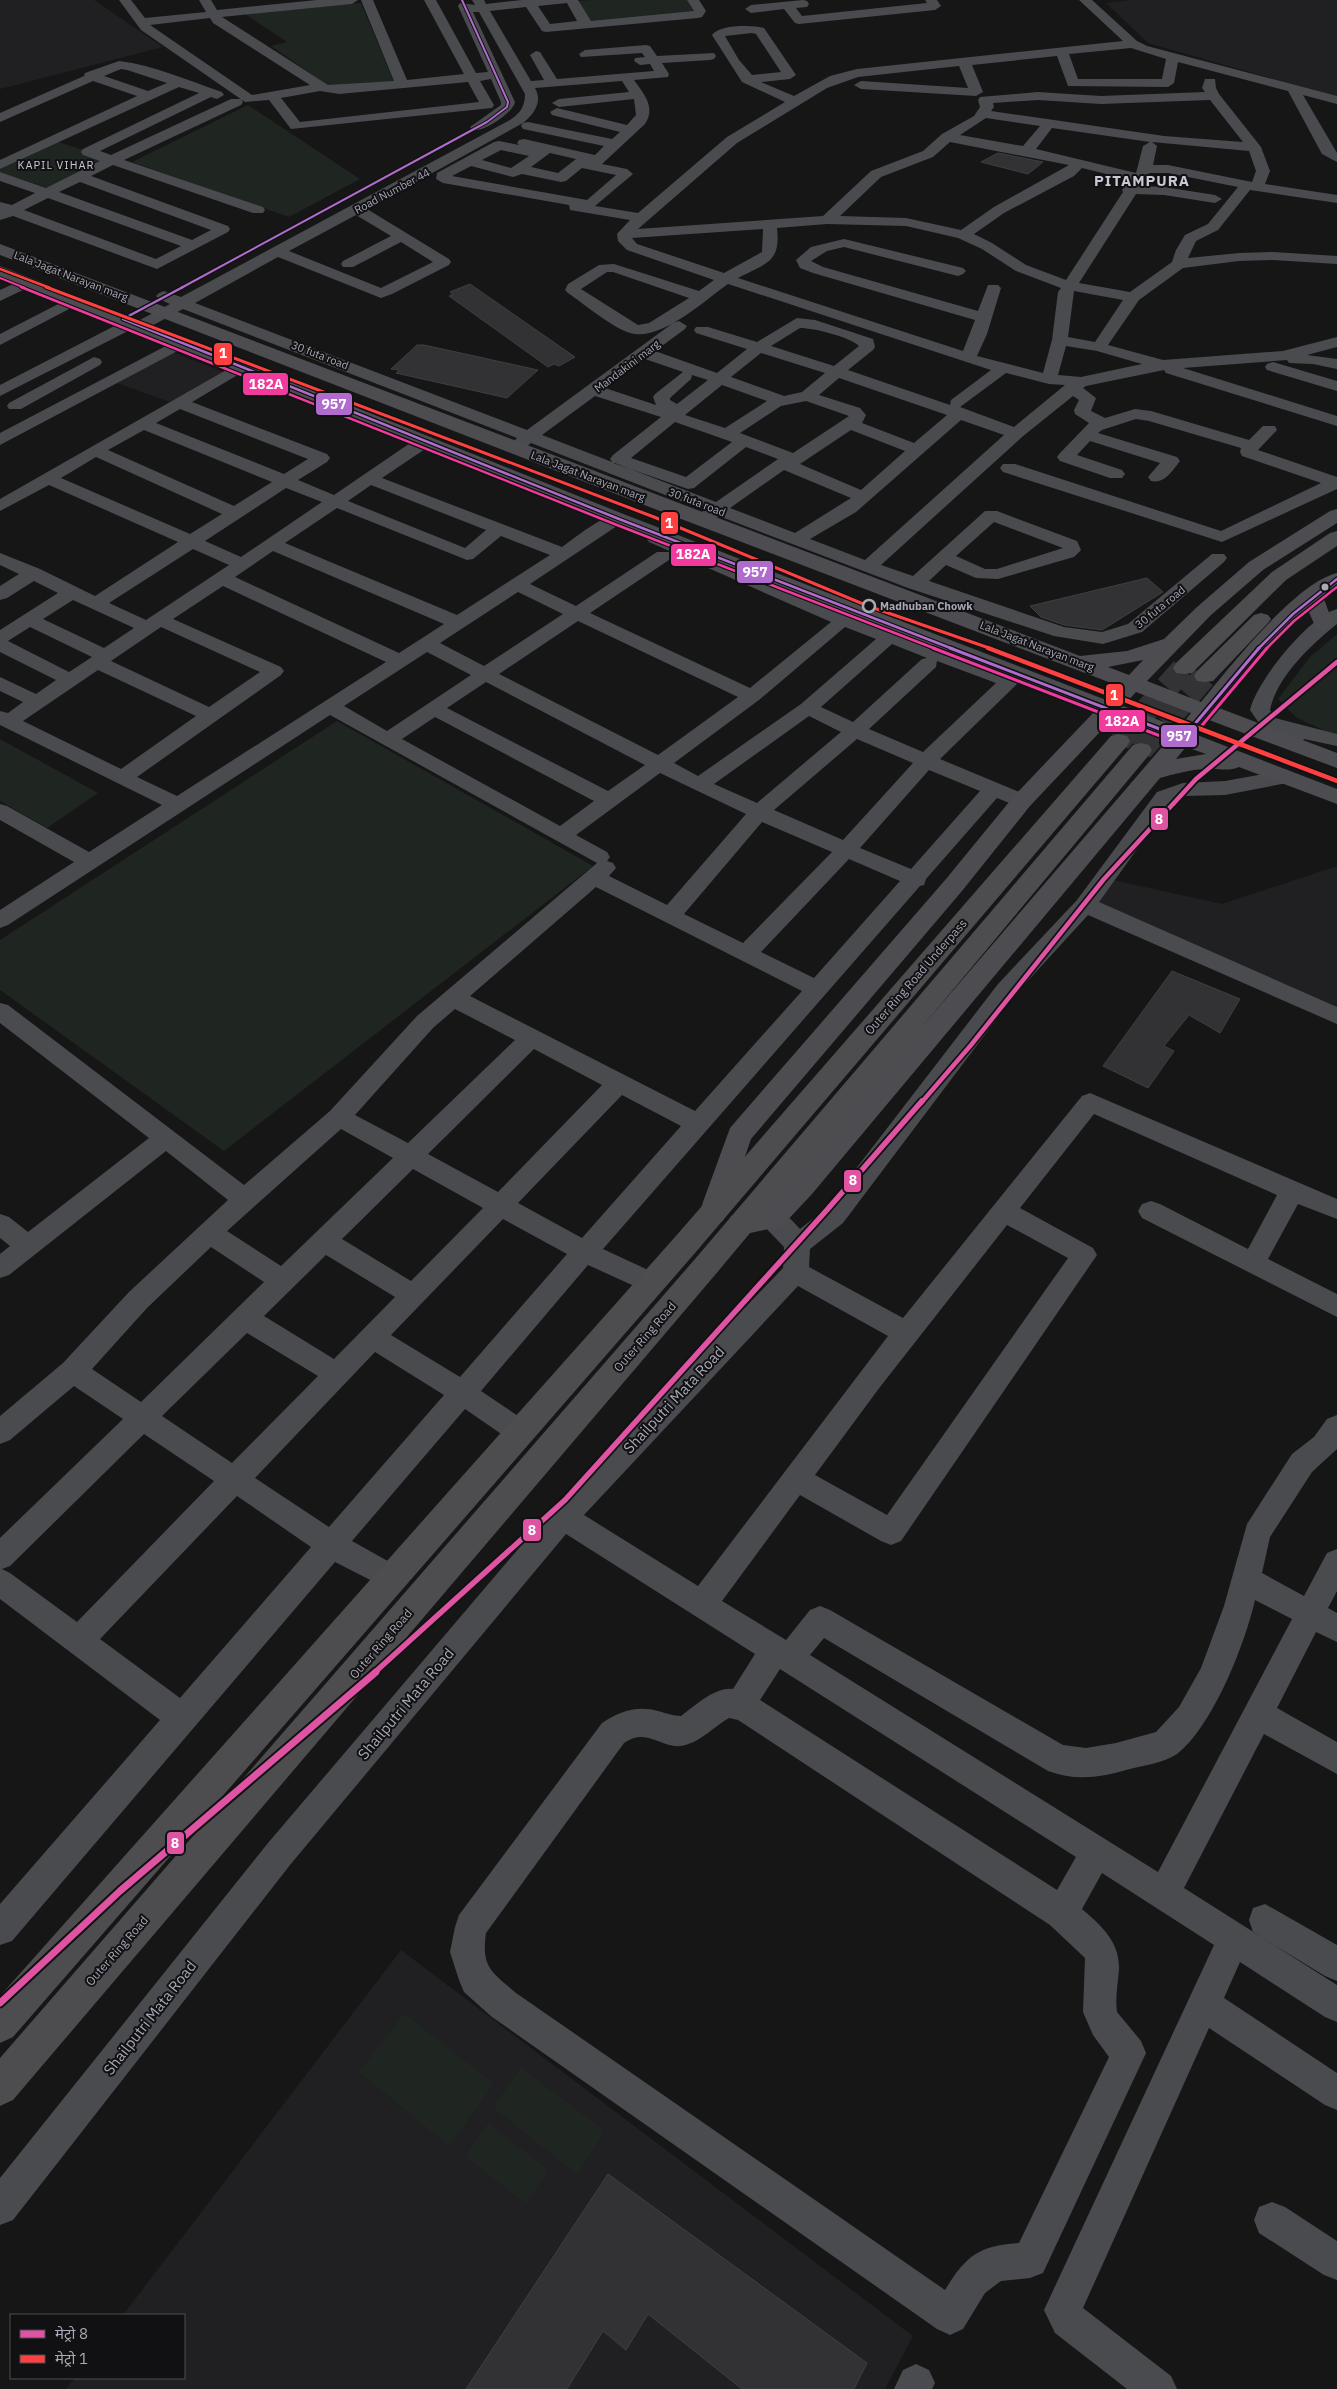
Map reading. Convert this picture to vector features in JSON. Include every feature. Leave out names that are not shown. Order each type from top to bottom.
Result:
[{"type":"highway","points":[[1184,668],[1279,576],[1337,537]]},
{"type":"highway","points":[[1205,676],[1295,584],[1337,556]]},
{"type":"highway","name":"Outer Ring Road Underpass","points":[[742,1218],[1130,746]]},
{"type":"highway","points":[[0,2024],[652,1283],[742,1218]]},
{"type":"highway","name":"Outer Ring Road","points":[[0,2087],[742,1218]]},
{"type":"main road","name":"Lala Jagat Narayan marg","points":[[0,249],[159,305],[709,514],[1206,711],[1295,737],[1337,761]]},
{"type":"main road","name":"Lala Jagat Narayan marg","points":[[0,271],[422,442],[1012,677],[1068,693],[1264,769]]},
{"type":"main road","points":[[1337,515],[1256,566],[1204,611],[1172,643],[1022,801],[954,885],[739,1135],[742,1218],[802,1186],[1264,641],[1312,594],[1337,578]]},
{"type":"main road","points":[[1312,594],[1330,620]]},
{"type":"main road","points":[[1078,661],[1109,662],[1143,654],[1172,643]]},
{"type":"main road","points":[[1068,693],[1080,707],[1083,714],[1085,721],[1082,737]]},
{"type":"main road","points":[[954,885],[982,863],[1076,755],[1098,734],[1109,729],[1120,730],[1154,744],[1157,750],[1152,773]]},
{"type":"main road","points":[[1152,773],[1190,762],[1218,761],[1264,769],[1337,797]]},
{"type":"street","points":[[125,0],[145,27],[250,100],[322,87],[339,90],[496,76]]},
{"type":"street","points":[[205,0],[217,20],[322,87]]},
{"type":"street","points":[[141,22],[352,0]]},
{"type":"street","points":[[367,0],[402,84]]},
{"type":"street","points":[[274,96],[296,126],[487,105],[430,0]]},
{"type":"street","points":[[464,5],[563,0]]},
{"type":"street","points":[[572,0],[586,24]]},
{"type":"street","points":[[529,2],[546,28],[701,17],[694,0]]},
{"type":"street","points":[[787,3],[799,20],[935,6],[931,0]]},
{"type":"street","points":[[1086,1],[1104,1]]},
{"type":"street","points":[[1086,1],[1133,44]]},
{"type":"street","points":[[748,5],[819,2]]},
{"type":"street","name":"Road Number 44","points":[[184,302],[493,136],[516,123],[530,109],[532,94],[480,4]]},
{"type":"street","name":"Road Number 44","points":[[0,391],[130,323],[385,176],[487,122],[507,107],[508,102],[464,5]]},
{"type":"street","points":[[748,5],[761,24]]},
{"type":"street","points":[[732,84],[749,80],[790,75],[760,31],[752,29],[720,32],[718,35],[749,80],[760,88],[795,101]]},
{"type":"street","points":[[624,234],[732,140],[826,83],[857,73],[1133,44],[1173,57],[1337,100]]},
{"type":"street","points":[[1062,52],[1073,83],[1168,83],[1173,57]]},
{"type":"street","points":[[536,55],[552,83]]},
{"type":"street","points":[[585,58],[654,60],[710,56]]},
{"type":"street","points":[[1026,56],[1032,70]]},
{"type":"street","points":[[526,84],[663,74],[654,60]]},
{"type":"street","points":[[826,83],[976,92],[964,62]]},
{"type":"street","points":[[0,118],[90,76],[110,68],[129,66],[236,102],[4,212]]},
{"type":"street","points":[[1179,264],[1183,250],[1190,238],[1213,227],[1252,186],[1263,170],[1254,147],[1209,88],[1216,68]]},
{"type":"street","points":[[545,71],[564,69]]},
{"type":"street","points":[[90,76],[149,96]]},
{"type":"street","points":[[541,196],[558,181],[614,144],[644,114],[645,107],[626,78]]},
{"type":"street","points":[[0,165],[179,82]]},
{"type":"street","points":[[1293,88],[1329,154],[1337,158]]},
{"type":"street","points":[[4,212],[157,264],[258,210],[88,152],[210,93]]},
{"type":"street","points":[[630,130],[558,107],[637,95]]},
{"type":"street","points":[[826,220],[876,174],[928,154],[947,137],[979,119],[987,107],[985,100],[1038,96],[1077,99],[1214,96]]},
{"type":"street","points":[[1026,151],[1077,99]]},
{"type":"street","points":[[983,114],[1173,141],[1254,147]]},
{"type":"street","points":[[528,126],[614,144]]},
{"type":"street","points":[[493,136],[544,151]]},
{"type":"street","points":[[947,137],[1026,151],[1137,179],[1164,191],[1215,200]]},
{"type":"street","points":[[588,160],[626,174],[594,202],[587,204],[443,179],[442,176],[499,145],[544,151],[636,168]]},
{"type":"street","points":[[1049,379],[1060,340],[1066,292],[1137,179],[1150,146]]},
{"type":"street","points":[[0,150],[19,157]]},
{"type":"street","points":[[493,188],[544,151]]},
{"type":"street","points":[[470,161],[558,181],[603,195]]},
{"type":"street","points":[[963,235],[999,210],[1069,173],[1079,164]]},
{"type":"street","points":[[1137,179],[1168,170],[1252,186],[1337,199]]},
{"type":"street","points":[[0,176],[49,192],[192,245]]},
{"type":"street","points":[[385,176],[641,218]]},
{"type":"street","points":[[78,177],[232,224]]},
{"type":"street","points":[[277,252],[381,293],[395,288],[444,262],[357,209]]},
{"type":"street","points":[[624,234],[826,220],[906,222],[963,235],[987,246],[1021,268],[1070,286],[1133,297]]},
{"type":"street","points":[[700,296],[614,268],[604,268],[573,287],[573,290],[626,324],[641,330],[650,329],[700,296],[732,280],[769,254],[771,247],[770,224]]},
{"type":"street","points":[[624,234],[625,241],[632,247],[968,358],[1076,385],[1088,398]]},
{"type":"street","points":[[348,264],[402,236]]},
{"type":"street","points":[[802,260],[806,256],[832,244],[844,243],[958,271]]},
{"type":"street","points":[[924,300],[987,246]]},
{"type":"street","points":[[769,254],[802,260],[805,264],[818,270],[984,318]]},
{"type":"street","points":[[1098,347],[1133,297],[1179,264],[1239,257],[1273,256],[1337,260]]},
{"type":"street","points":[[0,277],[68,304],[130,323]]},
{"type":"street","points":[[767,292],[784,279]]},
{"type":"street","name":"Mandakini marg","points":[[521,442],[595,390],[682,324],[732,280]]},
{"type":"street","points":[[0,296],[22,285]]},
{"type":"street","points":[[845,318],[880,287]]},
{"type":"street","points":[[968,358],[980,334],[993,288]]},
{"type":"street","name":"30 futa road","points":[[159,305],[184,302],[521,442]]},
{"type":"street","points":[[0,340],[68,304]]},
{"type":"street","points":[[875,328],[891,314]]},
{"type":"street","points":[[666,320],[682,324]]},
{"type":"street","points":[[744,442],[688,484],[619,459],[674,413],[758,348],[796,324],[802,322],[856,337],[867,342],[868,347],[807,396]]},
{"type":"street","points":[[607,364],[636,346],[641,330]]},
{"type":"street","points":[[702,330],[836,372],[959,407],[1016,432]]},
{"type":"street","points":[[928,345],[941,335]]},
{"type":"street","points":[[1060,340],[1098,347],[1162,365]]},
{"type":"street","points":[[1337,342],[1268,361],[1212,370],[1212,373],[1227,382],[1337,414]]},
{"type":"street","points":[[0,440],[178,344],[235,370],[422,442]]},
{"type":"street","points":[[644,353],[781,400]]},
{"type":"street","points":[[868,567],[1016,432],[1076,385],[1162,365],[1313,359],[1337,364]]},
{"type":"street","points":[[1268,361],[1337,386]]},
{"type":"street","points":[[7,403],[94,362]]},
{"type":"street","points":[[797,539],[850,508],[916,450],[1002,368]]},
{"type":"street","points":[[1102,423],[1083,414],[1082,410],[1088,398],[1106,388],[1119,386],[1134,376],[1166,369],[1337,421]]},
{"type":"street","points":[[0,506],[235,370]]},
{"type":"street","points":[[674,413],[663,403],[661,397],[685,376]]},
{"type":"street","points":[[595,390],[674,413],[726,434],[863,497]]},
{"type":"street","points":[[709,514],[850,424],[858,418],[858,415],[807,396],[781,400],[726,434]]},
{"type":"street","points":[[7,403],[44,417]]},
{"type":"street","points":[[96,603],[320,458],[180,403]]},
{"type":"street","points":[[1116,474],[1066,457],[1087,435],[1102,423],[1129,415],[1143,414],[1252,446]]},
{"type":"street","points":[[144,424],[467,555],[499,529]]},
{"type":"street","points":[[850,424],[916,450]]},
{"type":"street","points":[[1269,430],[1248,452],[1255,456],[1337,482]]},
{"type":"street","points":[[1087,435],[1172,462],[1157,478]]},
{"type":"street","points":[[5,719],[38,702],[422,442]]},
{"type":"street","points":[[96,451],[234,513]]},
{"type":"street","points":[[1009,468],[1222,537],[1337,482]]},
{"type":"street","points":[[48,478],[242,564]]},
{"type":"street","points":[[367,478],[564,554]]},
{"type":"street","name":"30 futa road","points":[[709,514],[797,539],[915,584],[1061,632],[1103,638],[1136,628],[1218,558]]},
{"type":"street","points":[[915,584],[991,515],[1072,545],[1072,550],[1068,553],[998,574],[982,574],[944,558]]},
{"type":"street","points":[[0,920],[617,520]]},
{"type":"street","points":[[272,544],[459,623]]},
{"type":"street","points":[[387,740],[663,556]]},
{"type":"street","points":[[0,558],[96,603],[274,671],[123,777]]},
{"type":"street","points":[[0,594],[34,573]]},
{"type":"street","points":[[221,578],[400,661]]},
{"type":"street","points":[[517,585],[752,696]]},
{"type":"street","points":[[0,638],[72,592]]},
{"type":"street","points":[[28,619],[210,715]]},
{"type":"street","points":[[1330,620],[1279,674],[1265,692],[1260,704],[1261,714],[1268,722],[1295,737],[1337,740]]},
{"type":"street","points":[[561,836],[752,696],[836,626]]},
{"type":"street","points":[[698,785],[808,708],[884,642]]},
{"type":"street","points":[[427,644],[698,785],[916,880]]},
{"type":"street","points":[[0,645],[71,680]]},
{"type":"street","points":[[670,916],[759,812],[855,731],[929,663]]},
{"type":"street","points":[[746,954],[846,850],[927,760],[1012,677]]},
{"type":"street","points":[[0,683],[38,702]]},
{"type":"street","points":[[330,706],[387,740],[561,836],[600,868],[670,916],[818,990]]},
{"type":"street","points":[[808,708],[855,731],[1022,801]]},
{"type":"street","points":[[428,712],[438,711],[608,800]]},
{"type":"street","points":[[5,719],[178,805]]},
{"type":"street","name":"Shailputri Mata Road","points":[[0,2207],[279,1854],[563,1517],[834,1216],[1006,990],[1085,905],[1164,797],[1183,790],[1225,788],[1285,777]]},
{"type":"street","points":[[0,1929],[585,1252],[916,880],[993,790]]},
{"type":"street","points":[[0,811],[90,862]]},
{"type":"street","points":[[0,1432],[73,1371],[138,1300],[208,1232],[340,1117],[425,1022],[600,868]]},
{"type":"street","points":[[1085,905],[1337,1016]]},
{"type":"street","points":[[454,998],[698,1124]]},
{"type":"street","points":[[0,1011],[245,1199]]},
{"type":"street","points":[[0,1558],[532,1038]]},
{"type":"street","points":[[78,1641],[619,1083]]},
{"type":"street","points":[[702,1604],[906,1333],[1090,1102],[1337,1209]]},
{"type":"street","points":[[340,1117],[585,1252],[652,1283]]},
{"type":"street","points":[[0,1268],[166,1138]]},
{"type":"street","points":[[1253,1263],[1292,1191]]},
{"type":"street","points":[[1151,1210],[1337,1306]]},
{"type":"street","points":[[795,1478],[891,1532],[1084,1255],[1003,1211]]},
{"type":"street","points":[[742,1218],[796,1258],[906,1333]]},
{"type":"street","points":[[0,1224],[29,1246]]},
{"type":"street","points":[[208,1232],[283,1281]]},
{"type":"street","points":[[324,1241],[413,1295]]},
{"type":"street","points":[[245,1318],[337,1374]]},
{"type":"street","points":[[372,1337],[463,1392],[520,1432]]},
{"type":"street","points":[[73,1371],[332,1545],[392,1578]]},
{"type":"street","points":[[740,1705],[782,1654],[820,1620],[1059,1760],[1086,1763],[1116,1758],[1165,1744],[1190,1717],[1214,1674],[1239,1606],[1257,1533],[1302,1463],[1324,1445],[1337,1427]]},
{"type":"street","points":[[563,1517],[1164,1894],[1337,2005]]},
{"type":"street","points":[[1164,1894],[1337,1562]]},
{"type":"street","points":[[1246,1580],[1337,1628]]},
{"type":"street","points":[[0,1582],[182,1718]]},
{"type":"street","points":[[727,1703],[740,1705],[1062,1913],[1098,1948],[1103,1967],[1098,1990],[1100,2013],[1108,2030],[1129,2053],[1030,2260],[994,2263],[972,2280],[950,2316],[504,2005],[476,1980],[468,1952],[471,1927],[613,1733],[622,1726],[635,1721],[652,1723],[679,1731],[688,1729],[716,1707],[727,1703]]},
{"type":"street","points":[[1258,1714],[1337,1759]]},
{"type":"street","points":[[1062,1913],[1096,1852]]},
{"type":"street","points":[[1265,1920],[1337,1964]]},
{"type":"street","points":[[1158,2389],[1068,2320],[1063,2310],[1234,1939]]},
{"type":"street","points":[[1203,2004],[1337,2093]]},
{"type":"street","points":[[1272,2220],[1337,2262]]},
{"type":"shaded area","points":[[0,0],[94,0],[163,47],[0,89]]},
{"type":"shaded area","points":[[687,0],[695,12],[590,23],[577,1]]},
{"type":"shaded area","points":[[1132,0],[1337,0],[1337,97],[1148,43],[1106,3]]},
{"type":"shaded area","points":[[361,3],[394,82],[330,87],[271,46],[287,42],[245,14]]},
{"type":"shaded area","points":[[248,105],[360,179],[289,217],[132,162]]},
{"type":"shaded area","points":[[58,142],[109,158],[48,188],[0,172],[0,169]]},
{"type":"shaded area","points":[[170,351],[226,373],[170,402],[111,381]]},
{"type":"shaded area","points":[[1337,634],[1336,736],[1297,718],[1278,699],[1310,657]]},
{"type":"shaded area","points":[[337,721],[593,866],[224,1151],[0,990],[0,940]]},
{"type":"shaded area","points":[[0,739],[98,793],[47,828],[0,801]]},
{"type":"shaded area","points":[[1337,866],[1337,1012],[1090,904],[1113,880],[1222,904]]},
{"type":"shaded area","points":[[401,1950],[913,2336],[885,2389],[66,2389],[74,2379],[185,2379],[185,2314],[124,2314]]},
{"type":"shaded area","points":[[404,2013],[494,2084],[449,2146],[359,2072]]},
{"type":"shaded area","points":[[521,2068],[605,2131],[577,2175],[493,2107]]},
{"type":"shaded area","points":[[488,2123],[549,2170],[526,2204],[465,2156]]},
{"type":"building","points":[[998,153],[1043,162],[1028,174],[981,162]]},
{"type":"building","points":[[470,284],[575,357],[559,366],[554,364],[548,367],[449,296],[453,294],[450,292]]},
{"type":"building","points":[[417,345],[538,370],[507,398],[396,373],[399,370],[391,369]]},
{"type":"building","points":[[1147,578],[1163,592],[1102,630],[1064,625],[1041,617],[1030,606]]},
{"type":"building","points":[[1172,971],[1240,999],[1220,1033],[1189,1015],[1164,1046],[1174,1051],[1148,1088],[1103,1066]]},
{"type":"building","points":[[608,2174],[867,2363],[854,2389],[742,2389],[648,2314],[626,2350],[603,2331],[567,2389],[466,2389]]},
{"type":"tunnel","points":[[1119,741],[1184,668]]},
{"type":"tunnel","points":[[1141,750],[1205,676]]},
{"type":"metro line","name":"1","points":[[0,269],[654,517],[868,606],[1024,660],[1337,781]]},
{"type":"metro line","name":"8","points":[[0,2003],[120,1891],[409,1643],[565,1500],[826,1211],[971,1045],[1104,879],[1196,779],[1337,662]]},
{"type":"transit line","name":"957","points":[[123,319],[487,122],[507,107],[508,102],[462,0]]},
{"type":"transit line","name":"182A","points":[[0,278],[617,525],[1181,744],[1188,742],[1239,679],[1275,639],[1315,603],[1337,587]]},
{"type":"transit line","name":"957","points":[[123,319],[619,519],[1183,738],[1273,633],[1314,596],[1337,579]]},
{"type":"place","name":"Madhuban Chowk","points":[[869,606]]},
{"type":"district","name":"KAPIL VIHAR","points":[[56,165]]},
{"type":"district","name":"PITAMPURA","points":[[1142,181]]}]
